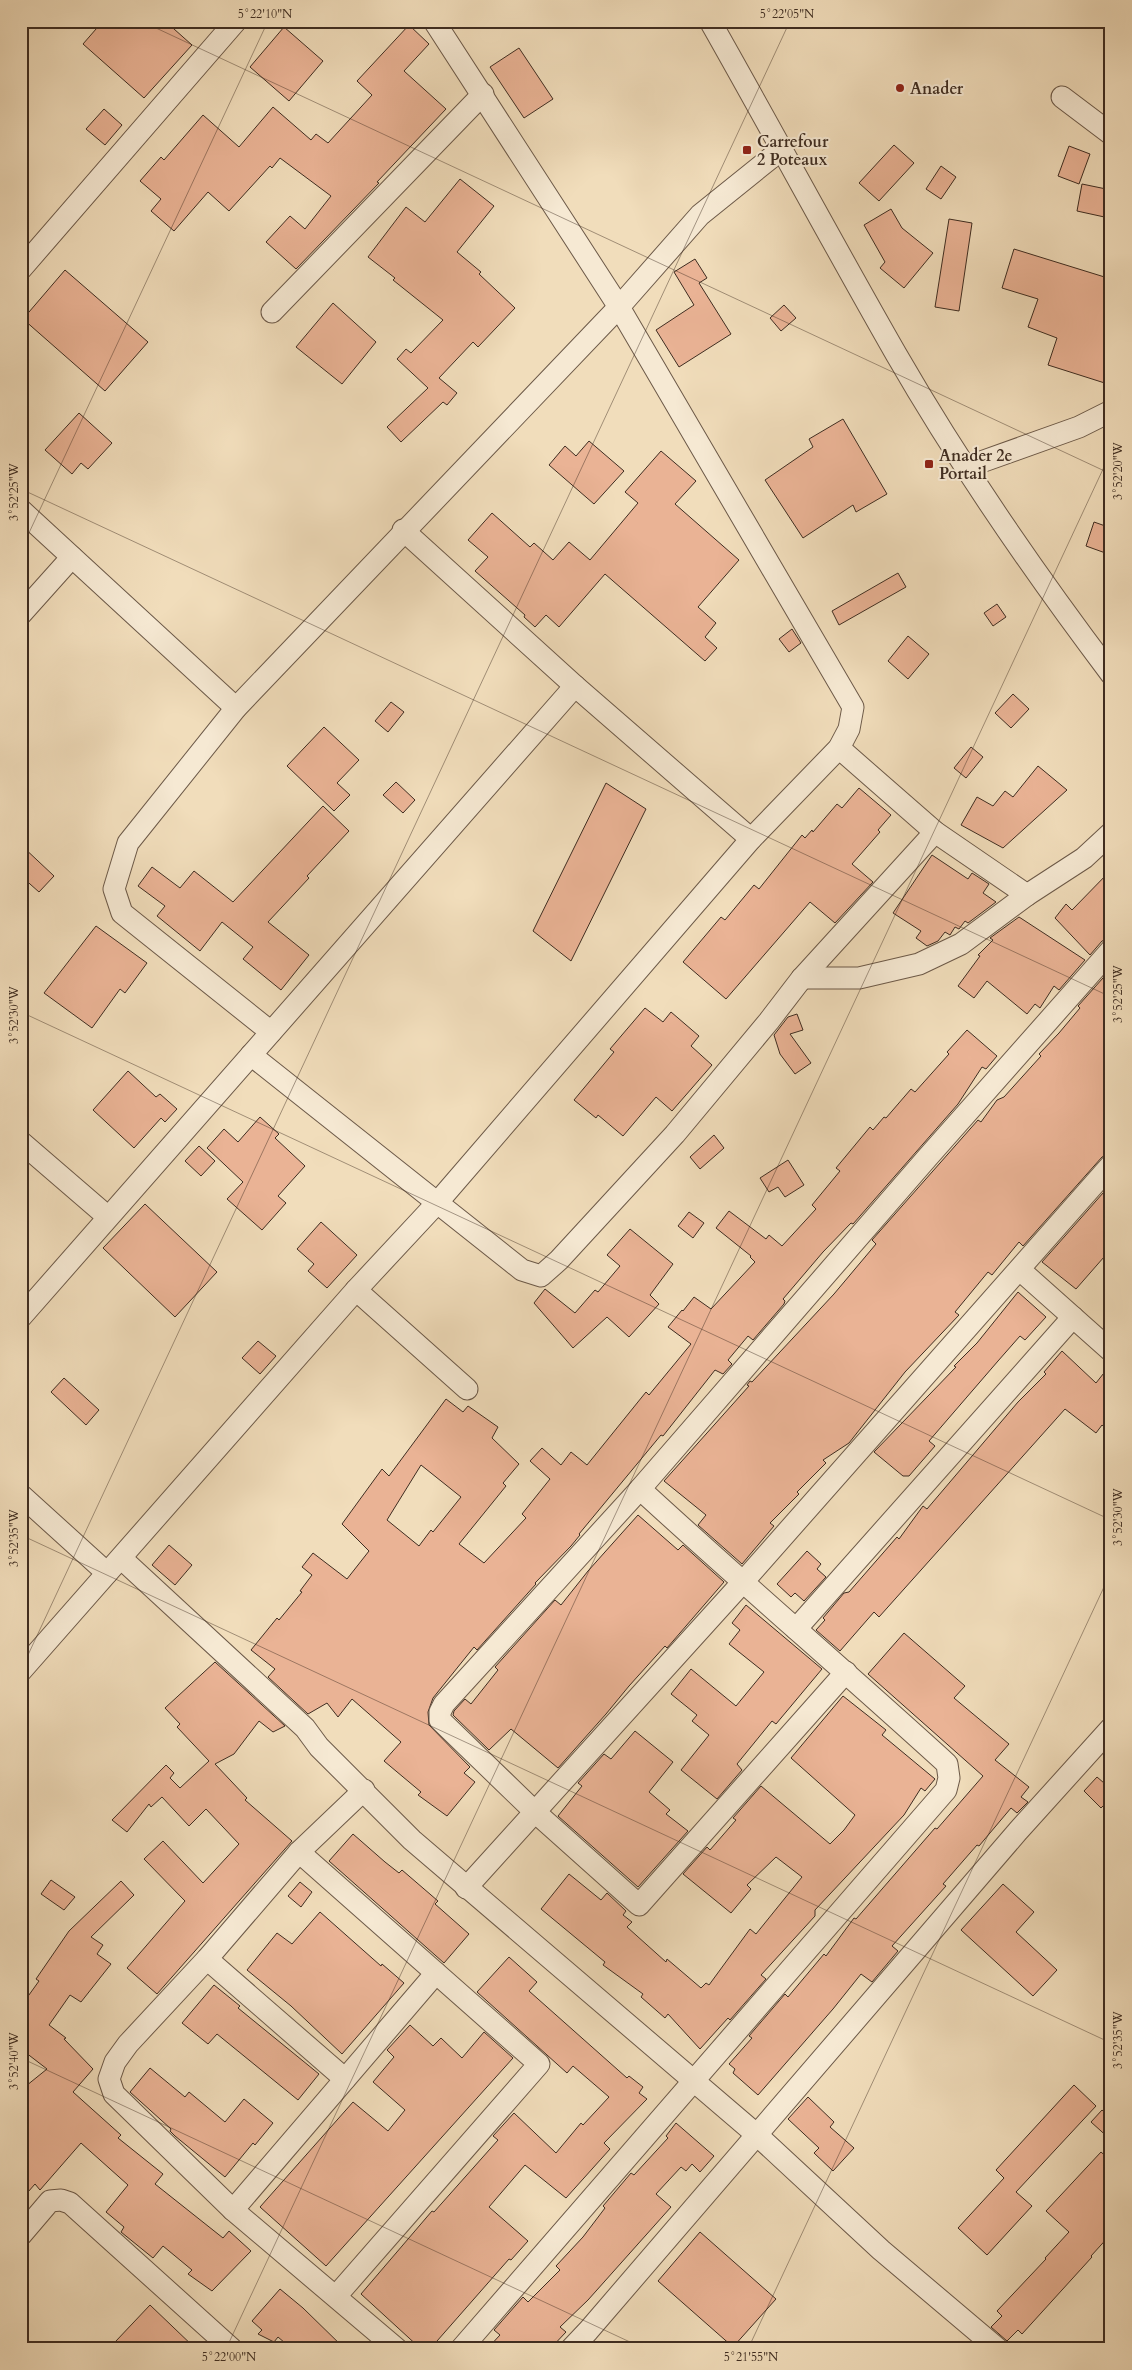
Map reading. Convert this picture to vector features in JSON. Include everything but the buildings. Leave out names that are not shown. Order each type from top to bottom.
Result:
[{"type":"street","points":[[21,1671],[107,1573],[122,1559],[356,1290],[437,1203],[751,839],[839,748],[849,729],[853,707],[619,307],[434,21]]},
{"type":"street","points":[[710,21],[897,355],[966,467],[1052,597],[1111,674]]},
{"type":"street","points":[[21,269],[227,24]]},
{"type":"street","points":[[272,312],[483,94]]},
{"type":"street","points":[[1062,97],[1111,134]]},
{"type":"street","points":[[270,1032],[122,913],[114,890],[128,842],[236,708],[619,307],[700,215],[782,149]]},
{"type":"street","points":[[966,467],[1079,427],[1111,411]]},
{"type":"street","points":[[21,510],[236,708]]},
{"type":"street","points":[[404,530],[575,686],[751,839]]},
{"type":"street","points":[[21,614],[72,557]]},
{"type":"street","points":[[21,1317],[575,686]]},
{"type":"street","points":[[839,748],[936,832],[1027,894]]},
{"type":"street","points":[[251,1055],[522,1270],[541,1276],[560,1260],[675,1134],[769,1021],[802,978],[936,832]]},
{"type":"street","points":[[802,978],[859,978],[919,964],[961,944],[1027,894],[1084,858],[1111,833]]},
{"type":"street","points":[[846,1672],[639,1905],[536,1812],[440,1720],[440,1712],[640,1489],[927,1158],[1111,950]]},
{"type":"street","points":[[21,1142],[108,1217]]},
{"type":"street","points":[[466,1888],[742,1583],[1111,1166]]},
{"type":"street","points":[[1020,1270],[1111,1351]]},
{"type":"street","points":[[356,1290],[467,1389]]},
{"type":"street","points":[[796,1629],[1072,1318]]},
{"type":"street","points":[[461,2349],[946,1790],[949,1778],[947,1764],[846,1672],[742,1583],[640,1489]]},
{"type":"street","points":[[21,1494],[107,1573]]},
{"type":"street","points":[[122,1559],[305,1728],[319,1747],[412,1840],[694,2081],[756,2135],[881,2250],[998,2349]]},
{"type":"street","points":[[580,2346],[756,2135],[1018,1831],[1111,1728]]},
{"type":"street","points":[[364,1790],[299,1852],[207,1959],[128,2044],[115,2062],[109,2079],[114,2094],[234,2210],[337,2295],[397,2349]]},
{"type":"street","points":[[299,1852],[539,2064],[337,2295]]},
{"type":"street","points":[[207,1959],[345,2079]]},
{"type":"street","points":[[234,2210],[436,1973]]},
{"type":"street","points":[[21,2235],[50,2201],[61,2200],[70,2203],[232,2349]]},
{"type":"place","name":"Anader","points":[[900,88]]},
{"type":"place","name":"Carrefour 2 Poteaux","points":[[747,150]]},
{"type":"place","name":"Anader 2e Portail","points":[[929,464]]}]
